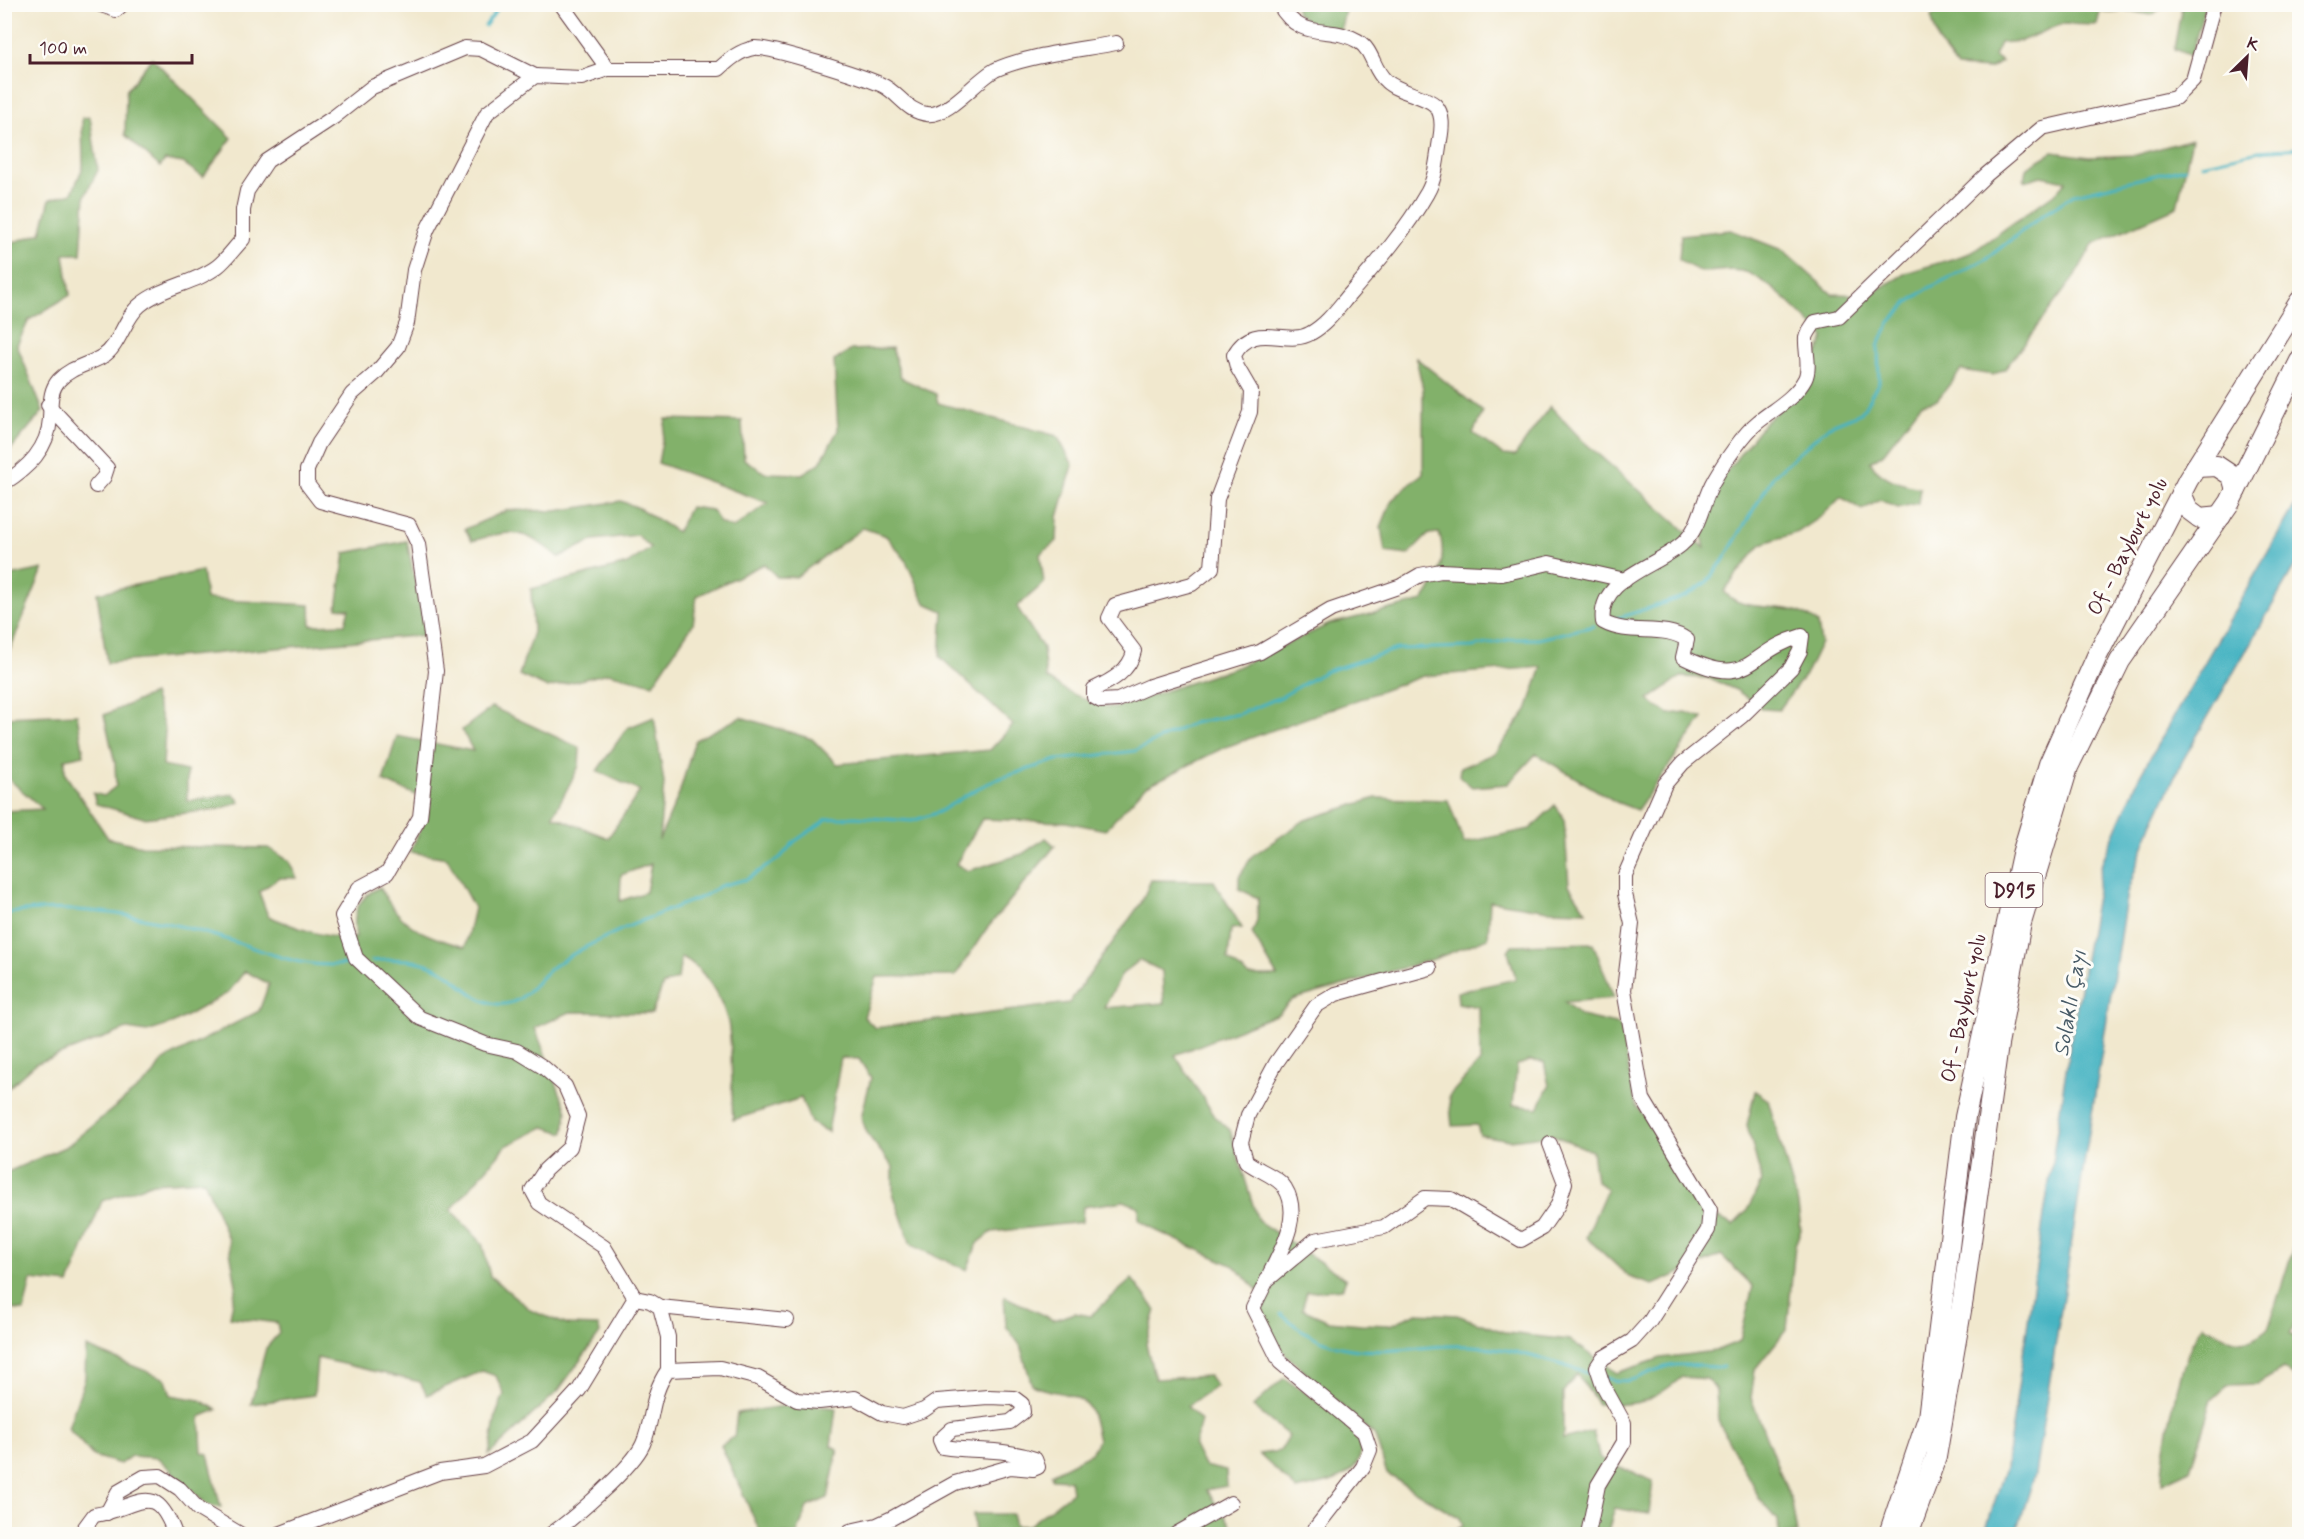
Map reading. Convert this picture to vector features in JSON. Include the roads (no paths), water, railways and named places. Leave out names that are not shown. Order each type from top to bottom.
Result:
[{"type":"highway","name":"Of - Bayburt yolu","points":[[1889,1534],[1928,1418],[1965,1117],[2022,854],[2049,764],[2097,656],[2181,494],[2300,301]]},
{"type":"highway","name":"Of - Bayburt yolu","points":[[1908,1534],[1936,1457],[1963,1299],[1998,1045],[2021,923],[2065,778],[2120,661],[2236,490],[2300,361]]},
{"type":"highway","points":[[2196,467],[2217,466],[2232,476],[2236,490]]},
{"type":"highway","points":[[2181,494],[2188,509],[2200,518],[2220,516]]},
{"type":"street","points":[[98,4],[116,10],[123,4]]},
{"type":"street","points":[[561,4],[608,69]]},
{"type":"street","points":[[1279,4],[1293,21],[1305,29],[1319,33],[1340,34],[1356,40],[1366,47],[1384,80],[1408,95],[1434,104],[1440,114],[1442,129],[1434,176],[1428,192],[1393,246],[1328,320],[1309,334],[1251,338],[1240,343],[1234,355],[1237,367],[1251,391],[1250,412],[1217,499],[1212,568],[1192,584],[1115,605],[1111,611],[1111,622],[1134,651],[1127,667],[1094,689],[1094,697],[1101,701],[1118,700],[1149,686],[1260,652],[1331,610],[1401,586],[1420,575],[1441,571],[1502,574],[1549,563],[1625,580]]},
{"type":"street","points":[[1588,1534],[1598,1485],[1624,1442],[1624,1423],[1603,1385],[1597,1367],[1603,1358],[1632,1341],[1650,1321],[1708,1230],[1710,1210],[1643,1099],[1624,990],[1632,924],[1625,894],[1625,875],[1665,784],[1683,762],[1742,716],[1791,668],[1800,651],[1802,636],[1782,643],[1749,666],[1729,671],[1708,669],[1683,657],[1687,640],[1677,633],[1614,628],[1603,622],[1601,610],[1611,589],[1683,543],[1698,521],[1714,480],[1727,461],[1756,423],[1785,403],[1806,378],[1806,337],[1815,322],[1839,317],[1970,189],[2016,147],[2042,128],[2175,98],[2193,80],[2214,4]]},
{"type":"street","points":[[4,483],[32,462],[43,448],[50,419],[48,405],[57,382],[68,372],[103,356],[111,349],[125,321],[152,296],[218,266],[243,239],[243,210],[247,191],[267,161],[334,117],[372,87],[465,48],[481,49],[535,76],[582,78],[608,69],[719,69],[738,52],[757,48],[832,67],[883,86],[915,112],[930,115],[944,111],[994,71],[1021,61],[1116,43]]},
{"type":"street","points":[[535,76],[487,113],[427,230],[414,270],[407,323],[398,347],[376,373],[352,394],[319,443],[307,470],[307,484],[320,501],[409,525],[418,544],[436,671],[420,817],[387,873],[359,888],[342,916],[356,958],[420,1018],[485,1044],[517,1051],[543,1066],[566,1086],[578,1116],[570,1147],[545,1170],[532,1190],[539,1203],[604,1247],[635,1298],[650,1301],[660,1307],[787,1320]]},
{"type":"street","points":[[48,405],[107,468],[104,477],[96,486]]},
{"type":"street","points":[[1311,1534],[1363,1467],[1370,1449],[1364,1432],[1280,1362],[1253,1308],[1289,1230],[1292,1210],[1285,1187],[1246,1161],[1241,1142],[1248,1115],[1276,1063],[1316,1006],[1336,994],[1430,968]]},
{"type":"street","points":[[1267,1280],[1315,1240],[1384,1227],[1425,1198],[1451,1199],[1521,1240],[1542,1228],[1558,1205],[1565,1183],[1550,1144]]},
{"type":"street","points":[[279,1534],[440,1472],[484,1466],[532,1441],[579,1390],[635,1298]]},
{"type":"street","points":[[551,1534],[631,1462],[644,1443],[651,1406],[660,1380],[668,1370],[668,1337],[660,1307]]},
{"type":"street","points":[[668,1370],[720,1368],[758,1378],[797,1400],[819,1402],[855,1398],[882,1413],[903,1417],[924,1410],[938,1401],[988,1397],[1014,1398],[1022,1404],[1023,1412],[1010,1422],[952,1429],[940,1440],[944,1447],[1000,1450],[1023,1455],[1035,1459],[1038,1467],[1033,1469],[1010,1467],[955,1483],[877,1526],[850,1531],[847,1534]]},
{"type":"street","points":[[106,1513],[118,1492],[144,1477],[160,1476],[180,1489],[198,1509],[240,1534]]},
{"type":"street","points":[[80,1534],[94,1515],[141,1500],[155,1501],[167,1512],[175,1534]]},
{"type":"street","points":[[1176,1534],[1231,1503]]},
{"type":"water","points":[[2299,498],[2299,559],[2183,760],[2152,825],[2127,892],[2035,1474],[2016,1534],[1984,1534],[2006,1467],[2069,1050],[2102,862],[2140,775]]},
{"type":"waterway","points":[[485,26],[501,4]]},
{"type":"waterway","points":[[2202,164],[2259,151],[2300,148]]},
{"type":"waterway","points":[[1615,619],[1686,596],[1706,583],[1723,561],[1774,475],[1829,426],[1861,413],[1879,382],[1878,346],[1890,322],[1909,302],[1927,289],[1986,259],[2044,214],[2075,194],[2185,168]]},
{"type":"waterway","points":[[372,961],[391,959],[417,961],[443,971],[482,999],[497,1004],[507,1004],[523,996],[555,965],[591,944],[704,896],[720,886],[747,879],[780,858],[794,842],[827,819],[855,817],[912,821],[939,812],[978,788],[998,779],[1057,760],[1135,751],[1193,723],[1239,714],[1281,697],[1324,672],[1397,649],[1472,647],[1513,639],[1538,639],[1594,626]]},
{"type":"waterway","points":[[4,914],[61,909],[118,914],[202,932],[301,962],[349,964]]},
{"type":"waterway","points":[[1281,1314],[1306,1333],[1331,1344],[1355,1350],[1484,1347],[1526,1355],[1595,1375]]},
{"type":"waterway","points":[[1605,1378],[1626,1381],[1676,1365],[1723,1367]]},
{"type":"water label","name":"Solaklı Çayı","points":[[2069,1003]]}]
